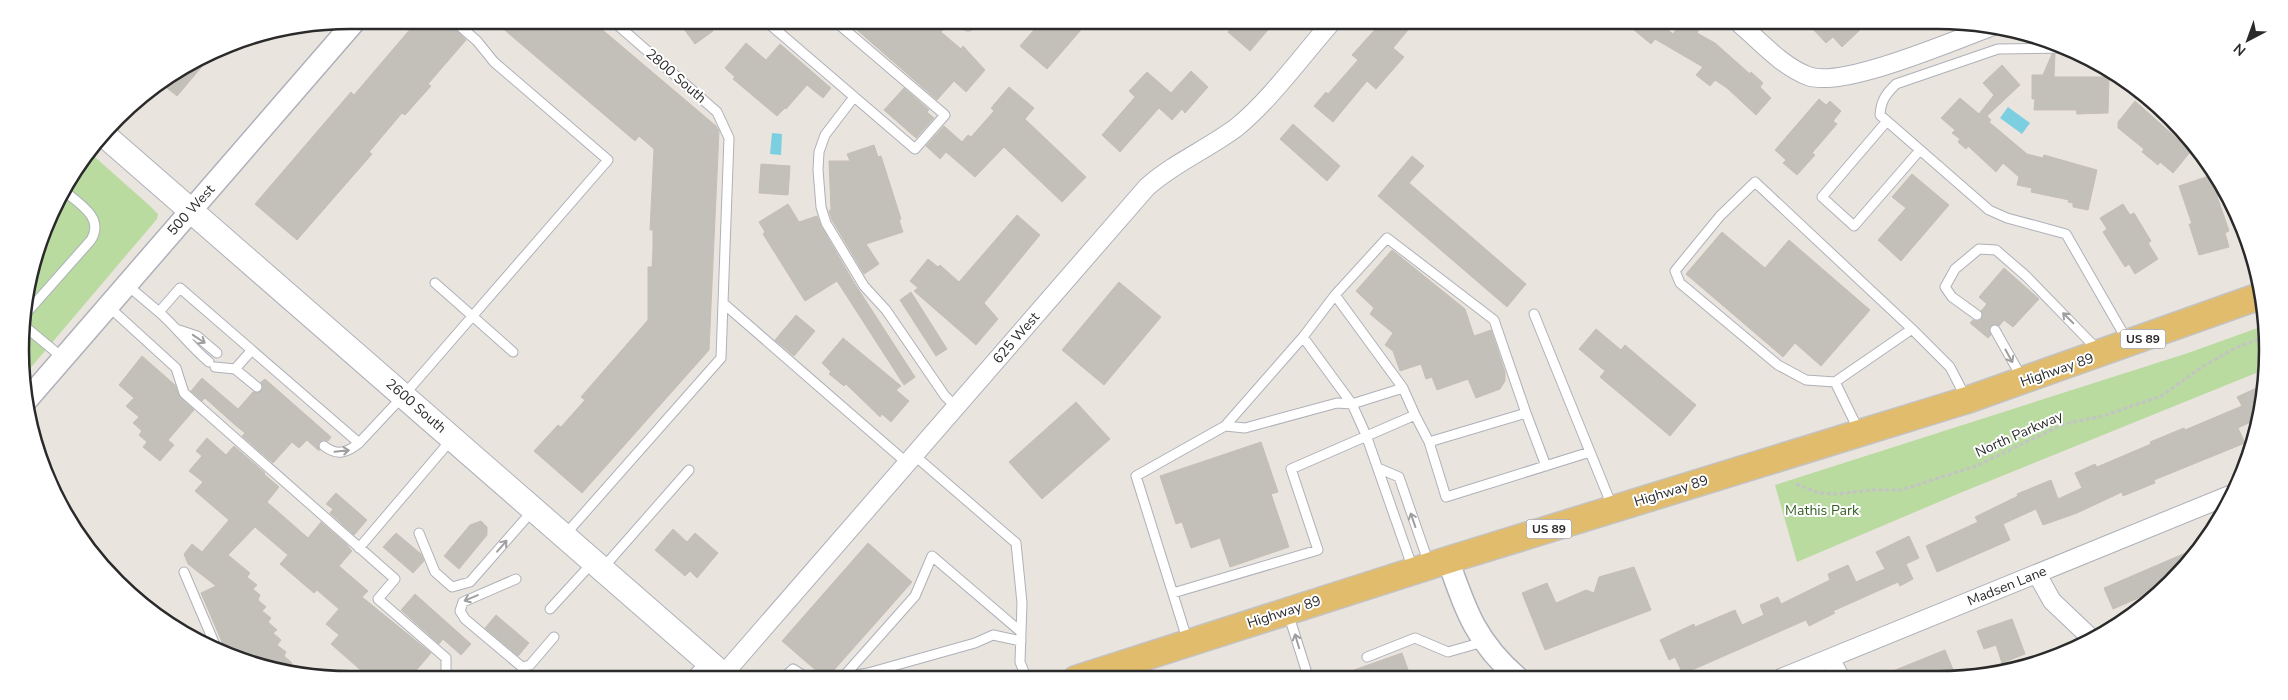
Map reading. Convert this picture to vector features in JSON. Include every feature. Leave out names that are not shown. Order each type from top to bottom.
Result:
[{"type":"main road","name":"2600 South","points":[[108,138],[718,671]]},
{"type":"main road","name":"Highway 89","points":[[1100,671],[1430,566],[1967,400],[2130,344],[2255,298]]},
{"type":"street","name":"500 West","points":[[31,395],[348,29]]},
{"type":"street","name":"625 West","points":[[720,671],[956,407],[1148,187],[1173,165],[1237,126],[1258,106],[1326,29]]},
{"type":"street","points":[[1746,29],[1779,58],[1800,72],[1816,78],[1843,78],[1971,30]]},
{"type":"street","name":"Madsen Lane","points":[[1799,671],[2223,498]]},
{"type":"street","points":[[1430,566],[1468,613],[1483,642],[1511,671]]},
{"type":"street","points":[[2036,574],[2052,601],[2087,634]]},
{"type":"street","points":[[1830,658],[1836,671]]},
{"type":"lane","points":[[324,446],[338,453],[345,452],[359,443],[404,395],[608,160],[494,62],[477,41],[463,29]]},
{"type":"lane","name":"2800 South","points":[[622,29],[717,112],[729,138],[723,302]]},
{"type":"lane","points":[[775,29],[914,150],[945,115],[844,29]]},
{"type":"lane","points":[[2048,48],[1998,49],[1896,84],[1885,94],[1881,103],[1880,115],[1989,210],[2007,218],[2066,234],[2130,344]]},
{"type":"lane","points":[[854,97],[825,135],[819,152],[819,192],[826,223],[864,286],[886,310],[945,396],[956,407]]},
{"type":"lane","points":[[1887,120],[1822,197],[1854,226],[1920,150]]},
{"type":"lane","points":[[1912,329],[1835,382],[1806,380],[1778,365],[1680,283],[1675,271],[1720,216],[1755,182],[1912,329],[1950,367],[1967,400]]},
{"type":"lane","points":[[31,308],[91,240],[95,231],[93,216],[69,195]]},
{"type":"lane","points":[[1189,642],[1136,476],[1225,426],[1303,337],[1335,295],[1388,238],[1494,320],[1546,466]]},
{"type":"lane","points":[[1977,315],[1952,297],[1945,287],[1955,269],[1979,249],[1996,250],[2057,307],[2101,354]]},
{"type":"lane","points":[[435,283],[513,352]]},
{"type":"lane","points":[[126,284],[179,330],[189,345],[212,365],[232,368]]},
{"type":"lane","points":[[158,312],[180,288],[359,443]]},
{"type":"lane","points":[[1335,295],[1403,388],[1429,442],[1446,497],[1590,452]]},
{"type":"lane","points":[[723,302],[910,459],[1016,543],[1022,603],[1020,662],[1024,671]]},
{"type":"lane","points":[[564,536],[721,358],[723,302]]},
{"type":"lane","points":[[108,306],[176,368],[184,393],[395,579],[378,599],[446,658],[446,671]]},
{"type":"lane","points":[[1534,314],[1613,509]]},
{"type":"lane","points":[[29,330],[63,358]]},
{"type":"lane","points":[[179,330],[197,336],[232,368],[257,387]]},
{"type":"lane","points":[[1995,330],[2024,381]]},
{"type":"lane","points":[[1303,337],[1352,404],[1378,468],[1430,566]]},
{"type":"lane","points":[[232,368],[252,350]]},
{"type":"lane","points":[[1835,382],[1860,433]]},
{"type":"lane","points":[[1225,426],[1245,428],[1337,403],[1352,404],[1403,388]]},
{"type":"lane","points":[[1429,442],[1526,413]]},
{"type":"lane","points":[[1173,593],[1318,550],[1291,469],[1415,415]]},
{"type":"lane","points":[[359,548],[453,438]]},
{"type":"lane","points":[[1378,468],[1398,477],[1430,566]]},
{"type":"lane","points":[[550,609],[598,565],[689,470]]},
{"type":"lane","points":[[419,533],[435,572],[452,587],[470,582],[534,509]]},
{"type":"lane","points":[[847,671],[915,596],[932,556],[1021,637]]},
{"type":"lane","points":[[184,572],[213,640]]},
{"type":"lane","points":[[516,579],[463,602],[460,611],[465,619],[522,667],[530,665],[554,637]]},
{"type":"lane","points":[[1288,611],[1306,670]]},
{"type":"lane","points":[[875,671],[975,643],[993,635],[1021,637]]},
{"type":"lane","points":[[1367,657],[1416,638],[1448,652],[1483,642]]},
{"type":"path","name":"North Parkway","points":[[1796,484],[1819,493],[1837,494],[1871,490],[1901,490],[1976,466],[2064,424],[2103,416],[2161,396],[2202,367],[2235,348],[2259,339]]},
{"type":"green space","points":[[94,156],[150,206],[158,214],[157,219],[29,370],[31,308],[46,247],[62,208]]},
{"type":"green space","name":"Mathis Park","points":[[2259,328],[2259,372],[1960,493],[1797,562],[1775,485],[2188,353]]},
{"type":"water","points":[[2008,107],[2030,123],[2022,134],[2000,118]]},
{"type":"water","points":[[772,133],[782,134],[781,155],[770,154]]},
{"type":"building","points":[[410,29],[456,29],[466,40],[428,84],[431,86],[405,115],[402,113],[369,152],[372,154],[297,240],[255,204],[351,92],[354,95]]},
{"type":"building","points":[[503,29],[601,29],[716,126],[719,131],[709,350],[582,493],[534,451],[558,425],[561,427],[585,400],[581,397],[648,320],[648,267],[652,267],[653,249],[653,230],[650,230],[654,149],[639,136],[635,141]]},
{"type":"building","points":[[684,29],[712,29],[713,31],[695,44]]},
{"type":"building","points":[[856,29],[944,29],[941,32],[961,49],[963,46],[985,70],[966,92],[954,81],[937,100]]},
{"type":"building","points":[[1035,29],[1082,29],[1047,69],[1020,46]]},
{"type":"building","points":[[1230,29],[1269,29],[1250,51],[1228,32]]},
{"type":"building","points":[[1375,29],[1409,29],[1393,48],[1404,57],[1376,89],[1367,81],[1333,122],[1314,106],[1326,92],[1328,94],[1358,60],[1352,55]]},
{"type":"building","points":[[1633,29],[1667,29],[1673,34],[1676,29],[1699,29],[1697,33],[1715,43],[1763,83],[1760,87],[1771,98],[1756,115],[1727,88],[1715,80],[1710,86],[1696,75],[1703,67],[1655,39],[1651,44]]},
{"type":"building","points":[[1813,29],[1861,29],[1842,47],[1833,37],[1826,43]]},
{"type":"building","points":[[746,43],[766,60],[780,44],[831,88],[823,98],[807,85],[786,109],[777,116],[733,79],[735,77],[725,68]]},
{"type":"building","points":[[2052,54],[2055,54],[2054,77],[2107,77],[2109,78],[2108,113],[2077,114],[2076,110],[2034,110],[2035,99],[2032,99],[2032,75],[2043,75]]},
{"type":"building","points":[[204,64],[177,96],[166,87]]},
{"type":"building","points":[[2002,65],[2020,85],[1987,116],[1991,120],[1989,122],[2027,154],[2043,158],[2044,155],[2097,170],[2088,210],[2073,207],[2073,203],[2068,202],[2069,200],[2031,192],[2032,188],[2017,185],[2019,177],[2003,163],[1996,172],[1968,146],[1966,149],[1958,142],[1960,139],[1952,133],[1955,130],[1941,118],[1960,98],[1979,114],[1994,95],[1983,83]]},
{"type":"building","points":[[1191,71],[1208,87],[1185,113],[1182,109],[1172,120],[1159,108],[1120,152],[1102,135],[1135,97],[1129,91],[1147,72],[1171,93]]},
{"type":"building","points":[[1009,87],[1034,108],[1025,119],[1086,177],[1062,202],[1004,147],[975,177],[946,152],[940,159],[926,146],[944,126],[962,142],[968,135],[971,137],[994,111],[991,108]]},
{"type":"building","points":[[904,88],[929,110],[927,112],[934,118],[916,138],[884,110]]},
{"type":"building","points":[[1819,99],[1826,105],[1830,101],[1841,111],[1833,121],[1837,124],[1812,153],[1815,155],[1797,175],[1783,163],[1786,160],[1775,150]]},
{"type":"building","points":[[2135,101],[2191,151],[2173,173],[2160,162],[2158,165],[2142,152],[2144,149],[2118,128],[2118,122]]},
{"type":"building","points":[[1293,124],[1340,166],[1327,181],[1280,139]]},
{"type":"building","points":[[874,145],[878,157],[881,156],[901,219],[899,220],[903,232],[866,244],[879,264],[864,274],[832,220],[829,211],[831,210],[829,161],[850,161],[847,154]]},
{"type":"building","points":[[1412,156],[1424,166],[1409,183],[1526,284],[1507,307],[1378,196]]},
{"type":"building","points":[[761,164],[790,166],[788,195],[759,193]]},
{"type":"building","points":[[1912,174],[1949,205],[1901,261],[1878,240],[1906,208],[1892,197]]},
{"type":"building","points":[[2208,176],[2219,196],[2217,196],[2229,231],[2225,233],[2229,247],[2199,255],[2189,224],[2192,224],[2179,186]]},
{"type":"building","points":[[788,204],[799,222],[817,216],[853,281],[915,377],[904,385],[837,281],[805,301],[763,234],[765,232],[759,222]]},
{"type":"building","points":[[2123,204],[2130,215],[2134,213],[2151,241],[2148,243],[2158,259],[2135,274],[2129,264],[2125,267],[2103,232],[2107,229],[2100,218]]},
{"type":"building","points":[[1017,215],[1040,235],[984,303],[998,319],[976,345],[914,291],[918,288],[910,281],[928,259],[938,267],[940,265],[959,282]]},
{"type":"building","points":[[1722,232],[1765,268],[1789,240],[1870,310],[1821,366],[1795,343],[1783,357],[1686,274]]},
{"type":"building","points":[[1392,250],[1465,309],[1474,336],[1491,330],[1505,372],[1505,381],[1500,389],[1476,398],[1468,379],[1437,390],[1432,377],[1426,379],[1421,364],[1400,371],[1393,351],[1385,345],[1393,333],[1370,314],[1374,308],[1356,291]]},
{"type":"building","points":[[2004,268],[2039,299],[2013,327],[2004,320],[1999,326],[1992,325],[1989,329],[1991,335],[1988,338],[1970,323],[1973,320],[1979,321],[1982,318],[1981,311],[1987,304],[1979,297]]},
{"type":"building","points":[[1119,282],[1161,317],[1104,385],[1062,350]]},
{"type":"building","points":[[911,292],[947,349],[936,356],[900,300]]},
{"type":"building","points":[[796,315],[815,331],[794,356],[775,340]]},
{"type":"building","points":[[1596,329],[1621,350],[1625,345],[1696,405],[1670,436],[1600,377],[1605,371],[1579,349]]},
{"type":"building","points":[[843,338],[901,386],[896,390],[909,401],[891,422],[882,414],[880,417],[846,384],[844,386],[829,374],[831,372],[822,363]]},
{"type":"building","points":[[142,356],[175,385],[180,397],[194,410],[168,440],[174,445],[160,461],[143,447],[147,442],[139,435],[142,431],[133,423],[139,417],[126,406],[134,398],[119,385]]},
{"type":"building","points":[[202,378],[238,409],[253,392],[261,391],[263,388],[261,382],[265,379],[331,437],[328,441],[319,442],[319,451],[307,440],[299,448],[292,442],[273,463],[242,436],[245,433],[205,398],[202,401],[191,391]]},
{"type":"building","points":[[2257,388],[2251,422],[2238,428],[2245,443],[2154,480],[2155,483],[2123,496],[2122,492],[2077,513],[2043,525],[2036,509],[2003,524],[2010,540],[1937,572],[1926,546],[1978,522],[1975,517],[2018,496],[2017,494],[2051,480],[2058,499],[2082,488],[2075,473],[2095,464],[2097,467],[2151,444],[2150,442],[2184,428],[2185,430],[2242,406],[2237,397]]},
{"type":"building","points":[[1076,402],[1110,439],[1042,499],[1009,462]]},
{"type":"building","points":[[207,438],[226,455],[234,446],[279,487],[267,502],[308,538],[321,522],[346,544],[352,551],[339,566],[368,591],[362,597],[431,653],[416,671],[362,671],[331,644],[339,635],[326,624],[339,609],[317,590],[314,593],[280,564],[288,555],[255,527],[228,555],[250,573],[247,577],[257,585],[253,589],[260,595],[258,600],[266,607],[262,611],[271,618],[268,622],[277,630],[273,633],[281,640],[277,645],[286,652],[284,656],[292,663],[290,666],[267,660],[223,645],[201,593],[216,586],[188,564],[184,554],[192,544],[202,552],[229,520],[195,491],[203,482],[189,471],[202,456],[196,451]]},
{"type":"building","points":[[1261,442],[1278,492],[1271,494],[1289,547],[1230,567],[1220,538],[1191,548],[1182,522],[1176,524],[1160,476]]},
{"type":"building","points":[[336,493],[367,520],[354,535],[330,513],[333,509],[326,504]]},
{"type":"building","points":[[481,521],[487,527],[487,535],[459,569],[444,556],[470,525]]},
{"type":"building","points":[[673,529],[687,542],[695,533],[718,553],[697,578],[690,571],[685,576],[655,550]]},
{"type":"building","points":[[396,533],[421,554],[424,561],[413,573],[383,547]]},
{"type":"building","points":[[1909,536],[1919,558],[1906,564],[1913,579],[1900,586],[1898,582],[1833,611],[1835,613],[1809,626],[1806,620],[1690,671],[1682,671],[1675,657],[1669,660],[1660,640],[1694,624],[1695,627],[1735,610],[1742,625],[1764,615],[1760,605],[1778,597],[1781,604],[1830,580],[1828,574],[1848,565],[1856,582],[1885,569],[1876,552]]},
{"type":"building","points":[[868,543],[912,582],[833,671],[817,671],[782,641]]},
{"type":"building","points":[[2188,552],[2147,594],[2113,609],[2104,588]]},
{"type":"building","points":[[1634,567],[1651,610],[1545,650],[1522,593],[1547,583],[1556,603],[1586,590],[1594,593],[1599,577]]},
{"type":"building","points":[[415,594],[471,644],[461,655],[443,639],[439,644],[401,610]]},
{"type":"building","points":[[496,615],[529,643],[518,656],[485,628]]},
{"type":"building","points":[[2012,619],[2025,654],[2002,663],[1996,645],[1984,649],[1977,631]]},
{"type":"building","points":[[1945,650],[1954,671],[1938,671],[1893,671]]},
{"type":"building","points":[[1402,653],[1408,671],[1351,671]]}]
